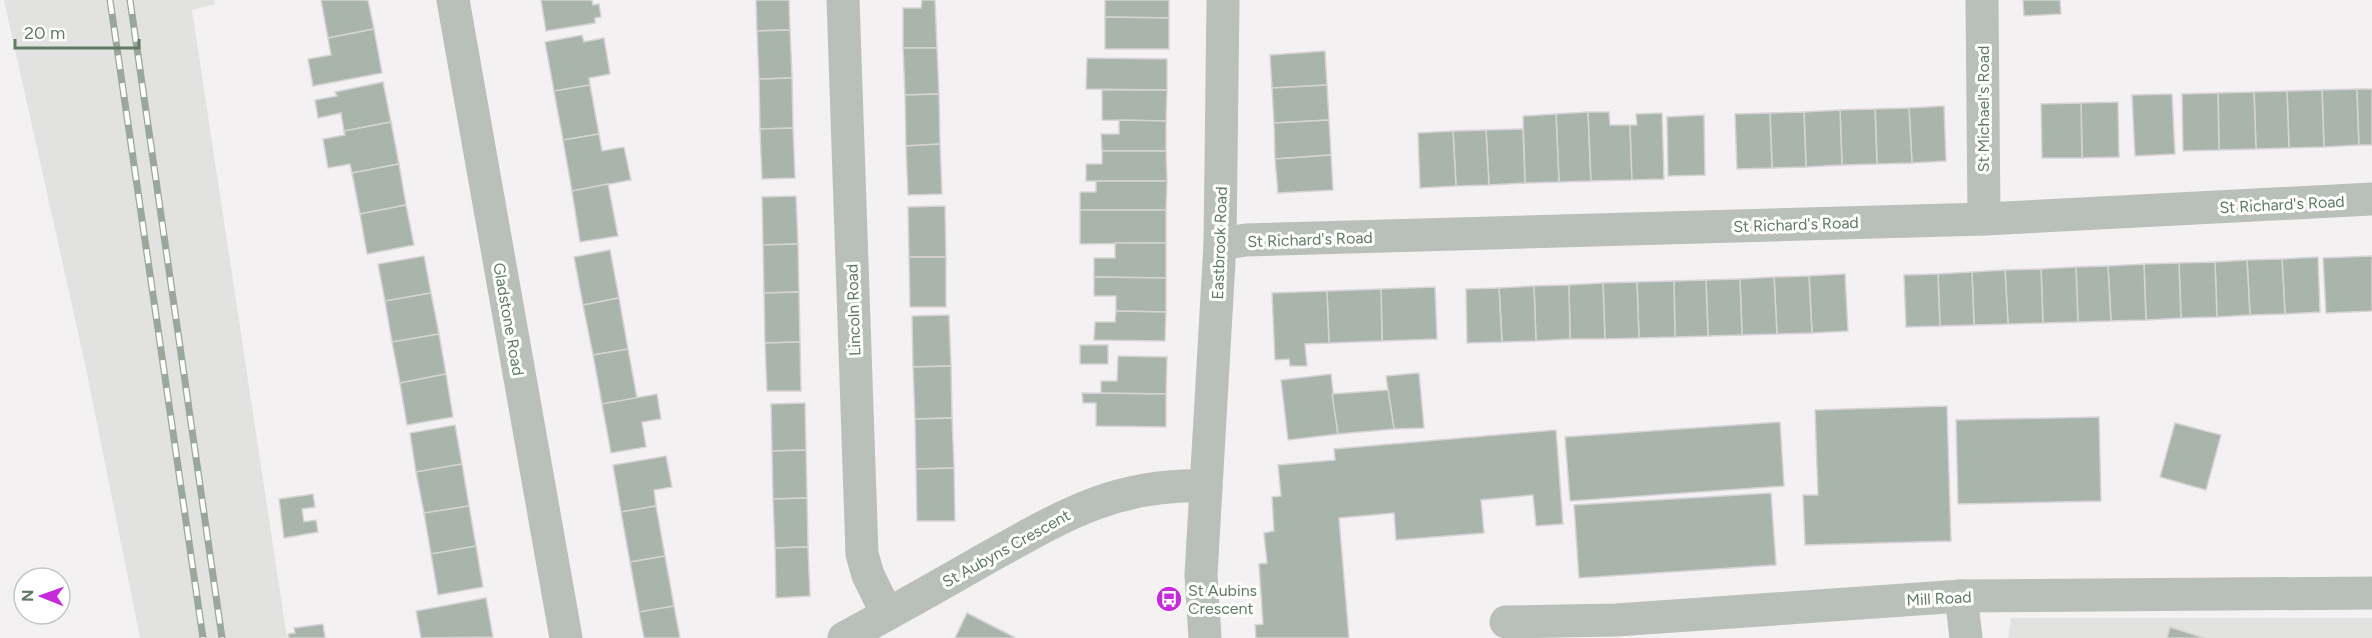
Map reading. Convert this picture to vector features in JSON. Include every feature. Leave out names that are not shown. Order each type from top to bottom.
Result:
[{"type":"street","name":"Gladstone Road","points":[[453,0],[566,638]]},
{"type":"street","name":"Lincoln Road","points":[[843,0],[862,554],[868,575],[887,615]]},
{"type":"street","name":"Eastbrook Road","points":[[1206,486],[1220,244],[1223,0]]},
{"type":"street","name":"St Michael's Road","points":[[1982,0],[1984,219]]},
{"type":"street","name":"St Richard's Road","points":[[1220,244],[1246,240],[1984,219],[2372,199]]},
{"type":"street","name":"St Aubyns Crescent","points":[[844,638],[1071,511],[1126,492],[1184,485],[1206,486]]},
{"type":"street","points":[[1205,638],[1201,575],[1206,486]]},
{"type":"street","name":"Mill Road","points":[[1506,622],[1616,620],[1961,596],[2372,593]]},
{"type":"street","points":[[1961,596],[1966,638]]},
{"type":"shaded area","points":[[4,0],[214,0],[215,4],[192,10],[287,638],[140,638],[85,364]]},
{"type":"shaded area","points":[[2011,618],[2372,618],[2372,638],[2008,638]]},
{"type":"building","points":[[321,0],[368,0],[374,29],[328,38]]},
{"type":"building","points":[[541,0],[592,0],[593,5],[599,4],[601,17],[595,18],[595,23],[546,31]]},
{"type":"building","points":[[756,0],[789,0],[790,30],[757,31]]},
{"type":"building","points":[[922,0],[935,0],[937,48],[903,48],[903,8],[921,8]]},
{"type":"building","points":[[1105,0],[1169,0],[1169,18],[1105,17]]},
{"type":"building","points":[[2023,0],[2060,0],[2061,14],[2024,16]]},
{"type":"building","points":[[1105,17],[1169,18],[1169,49],[1105,49]]},
{"type":"building","points":[[374,29],[382,73],[313,86],[308,59],[331,55],[328,38]]},
{"type":"building","points":[[790,30],[792,78],[759,79],[757,31]]},
{"type":"building","points":[[582,35],[584,42],[604,38],[610,74],[589,78],[590,85],[554,91],[545,42]]},
{"type":"building","points":[[903,48],[937,48],[939,94],[905,95]]},
{"type":"building","points":[[1325,51],[1327,85],[1272,88],[1270,55]]},
{"type":"building","points":[[1087,58],[1167,59],[1167,90],[1086,89]]},
{"type":"building","points":[[792,78],[793,128],[760,129],[759,79]]},
{"type":"building","points":[[383,82],[391,122],[344,131],[341,113],[318,118],[315,100],[337,96],[335,92]]},
{"type":"building","points":[[590,85],[599,134],[563,140],[554,91]]},
{"type":"building","points":[[1327,85],[1329,120],[1274,123],[1272,88]]},
{"type":"building","points":[[2357,89],[2359,145],[2324,147],[2322,90]]},
{"type":"building","points":[[2357,89],[2372,89],[2372,145],[2359,145]]},
{"type":"building","points":[[1102,90],[1167,90],[1166,121],[1102,120]]},
{"type":"building","points":[[2322,90],[2324,147],[2289,148],[2287,91]]},
{"type":"building","points":[[2287,91],[2289,148],[2256,149],[2254,92]]},
{"type":"building","points":[[2254,92],[2256,149],[2219,150],[2218,93]]},
{"type":"building","points":[[2218,93],[2219,150],[2183,151],[2182,94]]},
{"type":"building","points":[[939,94],[940,144],[906,146],[905,95]]},
{"type":"building","points":[[2172,94],[2175,154],[2135,156],[2132,95]]},
{"type":"building","points":[[2118,102],[2119,157],[2082,158],[2081,103]]},
{"type":"building","points":[[2081,103],[2082,158],[2042,158],[2041,104]]},
{"type":"building","points":[[1944,106],[1946,161],[1912,163],[1909,108]]},
{"type":"building","points":[[1909,108],[1912,163],[1877,164],[1875,109]]},
{"type":"building","points":[[1875,109],[1877,164],[1842,165],[1840,110]]},
{"type":"building","points":[[1840,110],[1842,165],[1806,167],[1804,112]]},
{"type":"building","points":[[1588,112],[1591,181],[1559,182],[1556,114]]},
{"type":"building","points":[[1588,112],[1609,112],[1610,125],[1630,125],[1632,180],[1591,181]]},
{"type":"building","points":[[1804,112],[1806,167],[1772,168],[1770,113]]},
{"type":"building","points":[[1662,113],[1664,179],[1632,180],[1630,125],[1637,125],[1636,114]]},
{"type":"building","points":[[1770,113],[1772,168],[1737,169],[1735,114]]},
{"type":"building","points":[[1556,114],[1559,182],[1525,183],[1523,116]]},
{"type":"building","points":[[1704,115],[1705,175],[1668,176],[1667,117]]},
{"type":"building","points":[[1119,120],[1166,121],[1166,151],[1102,151],[1101,134],[1119,134]]},
{"type":"building","points":[[1329,120],[1331,155],[1275,159],[1274,123]]},
{"type":"building","points":[[391,122],[399,164],[352,173],[350,164],[328,168],[323,139],[345,135],[344,131]]},
{"type":"building","points":[[793,128],[795,178],[762,179],[760,129]]},
{"type":"building","points":[[1523,129],[1525,183],[1489,185],[1486,130]]},
{"type":"building","points":[[1486,130],[1489,185],[1456,186],[1453,131]]},
{"type":"building","points":[[1453,131],[1456,186],[1420,188],[1418,133]]},
{"type":"building","points":[[599,134],[602,151],[624,147],[631,180],[572,191],[563,140]]},
{"type":"building","points":[[940,144],[942,194],[908,195],[906,146]]},
{"type":"building","points":[[1102,151],[1166,151],[1167,181],[1086,181],[1086,164],[1102,164]]},
{"type":"building","points":[[1331,155],[1333,190],[1278,193],[1275,159]]},
{"type":"building","points":[[399,164],[406,205],[360,214],[352,173]]},
{"type":"building","points":[[1096,181],[1167,181],[1166,210],[1080,210],[1080,192],[1096,192]]},
{"type":"building","points":[[608,184],[618,236],[580,242],[572,191]]},
{"type":"building","points":[[796,196],[798,244],[763,245],[762,197]]},
{"type":"building","points":[[406,205],[414,245],[367,254],[360,214]]},
{"type":"building","points":[[945,206],[946,257],[909,257],[908,207]]},
{"type":"building","points":[[1080,210],[1166,210],[1166,243],[1080,244]]},
{"type":"building","points":[[1115,243],[1166,243],[1166,278],[1094,277],[1094,258],[1115,258]]},
{"type":"building","points":[[798,244],[799,292],[764,293],[763,245]]},
{"type":"building","points":[[610,250],[619,298],[583,305],[574,257]]},
{"type":"building","points":[[424,256],[431,293],[385,301],[378,264]]},
{"type":"building","points":[[2372,256],[2372,311],[2326,313],[2323,258]]},
{"type":"building","points":[[909,257],[946,257],[946,307],[910,307]]},
{"type":"building","points":[[2318,257],[2320,312],[2285,314],[2282,259]]},
{"type":"building","points":[[2282,259],[2285,314],[2250,315],[2247,260]]},
{"type":"building","points":[[2247,260],[2250,315],[2217,317],[2215,262]]},
{"type":"building","points":[[2215,262],[2217,317],[2181,318],[2179,263]]},
{"type":"building","points":[[2179,263],[2181,318],[2146,320],[2144,264]]},
{"type":"building","points":[[2144,264],[2146,320],[2111,321],[2108,266]]},
{"type":"building","points":[[2108,266],[2111,321],[2078,322],[2076,267]]},
{"type":"building","points":[[2076,267],[2078,322],[2043,323],[2041,269]]},
{"type":"building","points":[[2041,269],[2043,323],[2008,324],[2005,270]]},
{"type":"building","points":[[2005,270],[2008,324],[1974,325],[1972,272]]},
{"type":"building","points":[[1972,272],[1974,325],[1940,326],[1938,274]]},
{"type":"building","points":[[1845,274],[1848,331],[1812,333],[1809,276]]},
{"type":"building","points":[[1938,274],[1940,326],[1906,327],[1904,275]]},
{"type":"building","points":[[1809,276],[1812,333],[1777,334],[1774,277]]},
{"type":"building","points":[[1094,277],[1166,278],[1166,312],[1116,311],[1116,296],[1094,296]]},
{"type":"building","points":[[1774,277],[1777,334],[1742,335],[1740,279]]},
{"type":"building","points":[[1740,279],[1742,335],[1708,336],[1706,280]]},
{"type":"building","points":[[1706,280],[1708,336],[1675,337],[1674,281]]},
{"type":"building","points":[[1674,281],[1675,337],[1639,338],[1637,282]]},
{"type":"building","points":[[1637,282],[1639,338],[1605,339],[1603,283]]},
{"type":"building","points":[[1603,283],[1605,339],[1570,339],[1569,285]]},
{"type":"building","points":[[1569,285],[1570,339],[1536,341],[1534,286]]},
{"type":"building","points":[[1534,286],[1536,341],[1502,342],[1499,288]]},
{"type":"building","points":[[1435,287],[1437,339],[1382,341],[1381,289]]},
{"type":"building","points":[[1499,288],[1502,342],[1467,343],[1466,289]]},
{"type":"building","points":[[1381,289],[1382,341],[1329,343],[1327,291]]},
{"type":"building","points":[[1327,291],[1329,343],[1305,344],[1307,366],[1290,366],[1289,359],[1275,360],[1272,293]]},
{"type":"building","points":[[799,292],[800,342],[765,343],[764,293]]},
{"type":"building","points":[[431,293],[439,334],[392,342],[385,301]]},
{"type":"building","points":[[619,298],[628,349],[593,355],[583,305]]},
{"type":"building","points":[[1116,311],[1166,312],[1165,341],[1094,340],[1095,322],[1115,322]]},
{"type":"building","points":[[949,315],[951,366],[913,367],[912,316]]},
{"type":"building","points":[[439,334],[446,374],[400,383],[392,342]]},
{"type":"building","points":[[800,342],[801,391],[767,391],[765,343]]},
{"type":"building","points":[[1080,345],[1108,345],[1108,364],[1080,364]]},
{"type":"building","points":[[628,349],[637,398],[602,404],[593,355]]},
{"type":"building","points":[[1118,356],[1167,357],[1166,394],[1101,393],[1101,381],[1117,381]]},
{"type":"building","points":[[951,366],[952,418],[915,419],[913,367]]},
{"type":"building","points":[[1419,373],[1424,428],[1394,429],[1386,376]]},
{"type":"building","points":[[446,374],[453,417],[407,425],[400,383]]},
{"type":"building","points":[[1331,374],[1338,434],[1288,440],[1281,380]]},
{"type":"building","points":[[1388,390],[1394,429],[1338,434],[1332,394]]},
{"type":"building","points":[[1082,393],[1166,394],[1166,427],[1096,426],[1096,403],[1083,403]]},
{"type":"building","points":[[657,394],[661,419],[642,422],[646,447],[611,453],[602,404]]},
{"type":"building","points":[[805,403],[806,450],[772,451],[771,404]]},
{"type":"building","points":[[1947,406],[1951,541],[1805,545],[1803,495],[1818,495],[1815,410]]},
{"type":"building","points":[[2099,417],[2101,501],[1958,504],[1956,420]]},
{"type":"building","points":[[952,418],[954,468],[916,469],[915,419]]},
{"type":"building","points":[[1780,422],[1784,486],[1570,501],[1565,437]]},
{"type":"building","points":[[2175,423],[2221,435],[2206,490],[2160,477]]},
{"type":"building","points":[[455,425],[462,464],[416,472],[410,433]]},
{"type":"building","points":[[1556,430],[1563,524],[1536,526],[1533,495],[1481,500],[1484,533],[1396,540],[1394,513],[1339,518],[1349,638],[1256,638],[1255,625],[1263,624],[1259,564],[1267,563],[1264,533],[1274,531],[1272,497],[1281,496],[1278,465],[1335,460],[1334,449]]},
{"type":"building","points":[[806,450],[807,498],[773,499],[772,451]]},
{"type":"building","points":[[666,456],[672,487],[654,490],[656,506],[621,512],[613,465]]},
{"type":"building","points":[[462,464],[469,506],[424,513],[416,472]]},
{"type":"building","points":[[954,468],[955,521],[917,521],[916,469]]},
{"type":"building","points":[[1771,493],[1776,565],[1579,578],[1574,505]]},
{"type":"building","points":[[313,494],[315,507],[302,509],[304,522],[316,520],[318,532],[284,538],[279,499]]},
{"type":"building","points":[[807,498],[808,547],[775,548],[773,499]]},
{"type":"building","points":[[469,506],[476,546],[431,554],[424,513]]},
{"type":"building","points":[[656,506],[665,556],[630,562],[621,512]]},
{"type":"building","points":[[476,546],[483,587],[438,595],[431,554]]},
{"type":"building","points":[[808,547],[810,596],[776,598],[775,548]]},
{"type":"building","points":[[665,556],[674,606],[639,612],[630,562]]},
{"type":"building","points":[[486,598],[493,637],[421,638],[416,611]]},
{"type":"building","points":[[674,606],[680,638],[644,638],[639,612]]},
{"type":"building","points":[[967,613],[1014,637],[955,638]]},
{"type":"building","points":[[323,624],[325,638],[289,638],[288,634],[295,633],[294,628]]},
{"type":"building","points":[[2170,627],[2204,638],[2167,638]]},
{"type":"railway","points":[[110,0],[203,638]]},
{"type":"railway","points":[[130,0],[222,638]]},
{"type":"place","name":"St Aubins Crescent","points":[[1169,599]]}]
